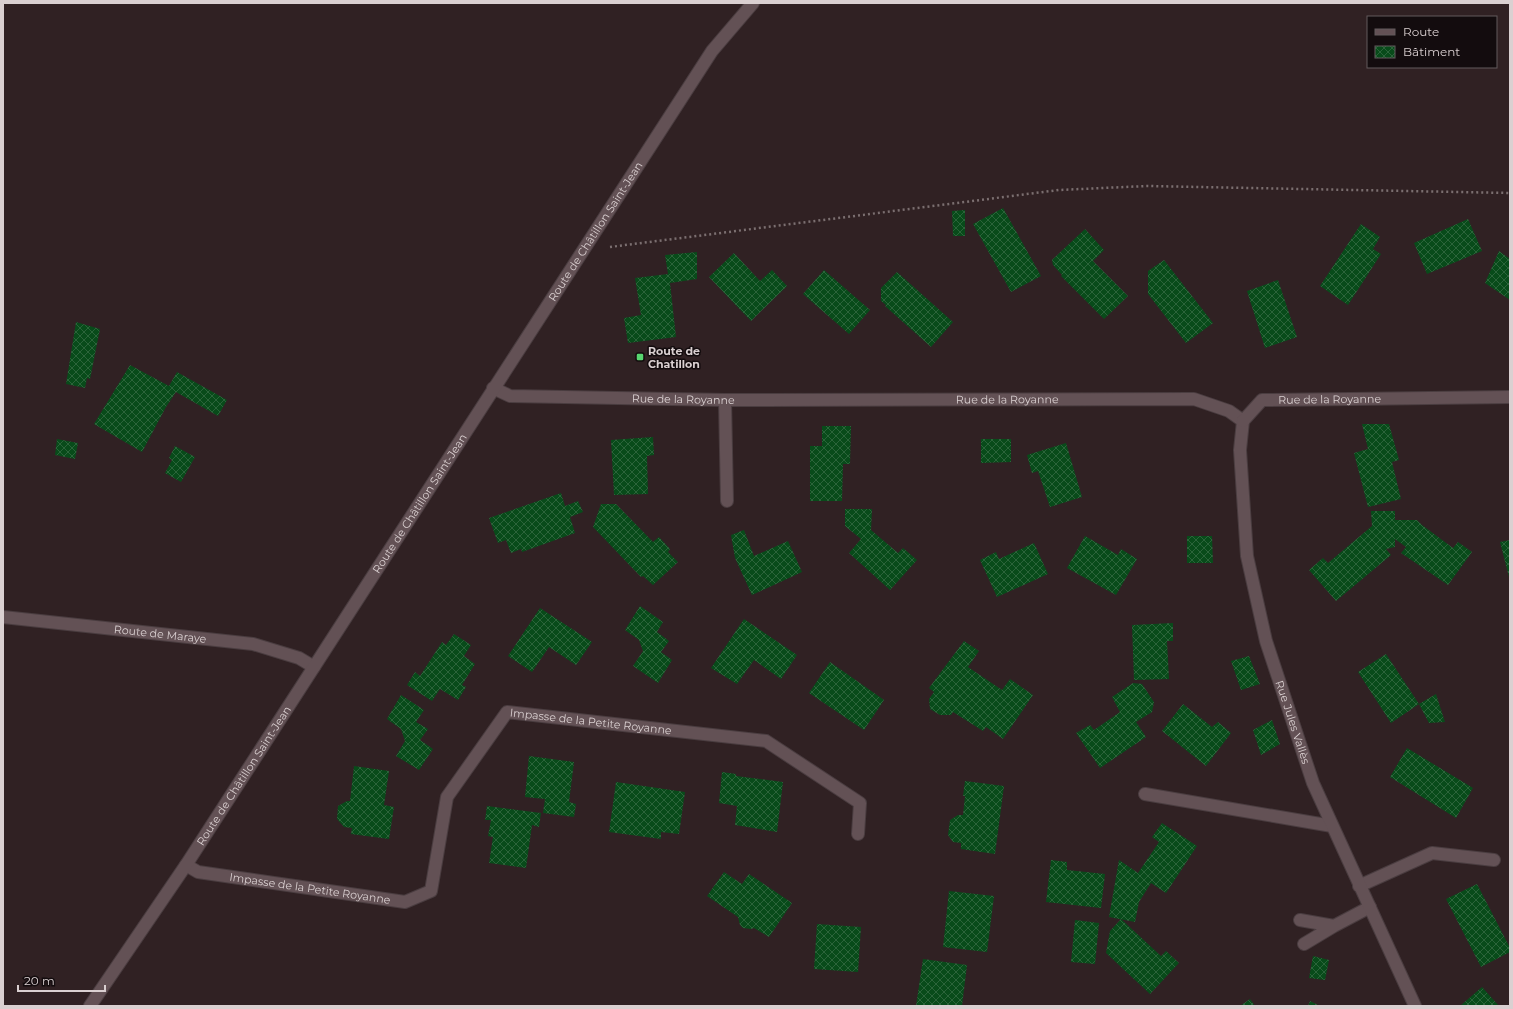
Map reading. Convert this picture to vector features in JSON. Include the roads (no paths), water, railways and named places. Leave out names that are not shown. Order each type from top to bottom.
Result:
[{"type":"street","name":"Route de Châtillon Saint-Jean","points":[[90,1006],[186,865],[712,51],[753,3]]},
{"type":"street","name":"Rue de la Royanne","points":[[493,388],[510,396],[725,400],[1194,398],[1229,411],[1244,421],[1262,400],[1510,397]]},
{"type":"street","points":[[725,400],[727,501]]},
{"type":"street","name":"Rue Jules Vallès","points":[[1244,421],[1240,450],[1246,556],[1266,641],[1312,783],[1415,1006]]},
{"type":"street","name":"Route de Maraye","points":[[3,617],[253,644],[299,658],[314,667]]},
{"type":"street","name":"Impasse de la Petite Royanne","points":[[186,865],[198,872],[405,902],[431,891],[447,797],[507,712],[766,741],[860,803],[858,834]]},
{"type":"street","points":[[1145,794],[1332,826]]},
{"type":"street","points":[[1359,886],[1432,853],[1494,860]]},
{"type":"street","points":[[1304,944],[1370,907]]},
{"type":"street","points":[[1300,920],[1334,926]]},
{"type":"place","name":"Route de Chatillon","points":[[640,357]]}]
